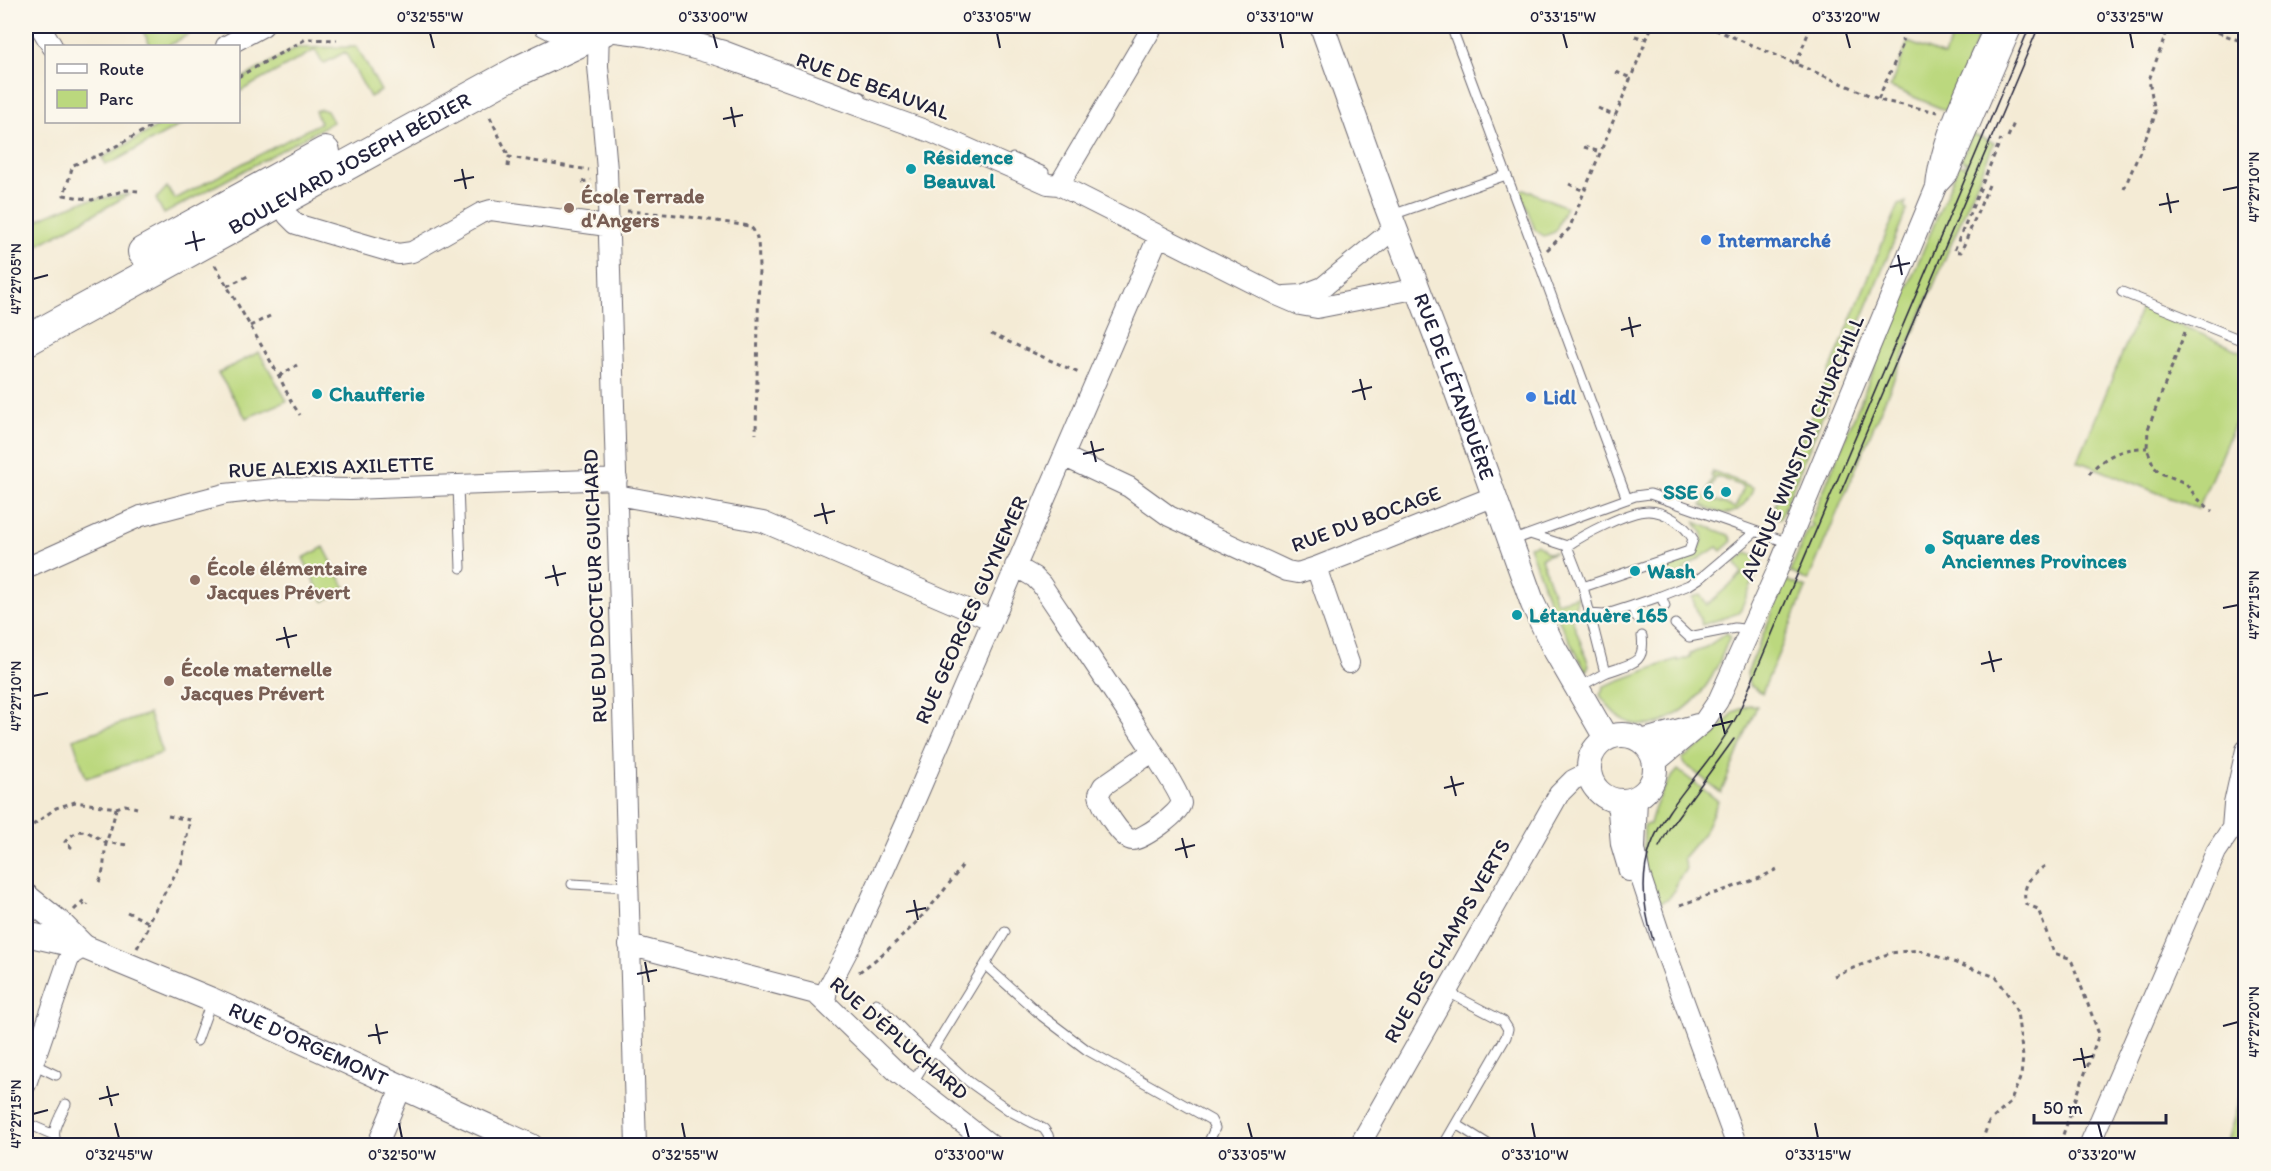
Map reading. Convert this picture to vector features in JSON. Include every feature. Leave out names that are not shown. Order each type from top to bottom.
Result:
[{"type":"main road","name":"BOULEVARD JOSEPH BÉDIER","points":[[26,318],[230,203],[553,27]]},
{"type":"main road","name":"BOULEVARD JOSEPH BÉDIER","points":[[26,341],[543,57],[604,27]]},
{"type":"street","points":[[40,26],[51,45]]},
{"type":"street","points":[[228,45],[263,26]]},
{"type":"street","points":[[1059,185],[1153,26]]},
{"type":"street","name":"RUE DE LÉTANDUÈRE","points":[[1322,26],[1392,222],[1419,288],[1495,496],[1520,538],[1533,604],[1554,648],[1606,738]]},
{"type":"street","name":"AVENUE WINSTON CHURCHILL","points":[[1936,187],[1937,166],[1948,135],[1995,26]]},
{"type":"street","name":"AVENUE WINSTON CHURCHILL","points":[[1655,763],[1703,723],[1718,700],[1789,543],[1936,187],[1949,171],[2012,26]]},
{"type":"street","name":"RUE DE BEAUVAL","points":[[553,27],[604,27],[720,56],[933,133],[1048,184],[1059,185],[1158,237],[1300,304],[1317,308],[1419,288]]},
{"type":"street","name":"RUE DU DOCTEUR GUICHARD","points":[[604,27],[598,66],[607,170],[636,1146]]},
{"type":"street","points":[[280,201],[288,216],[296,224],[398,254],[412,252],[481,213],[491,210],[607,218]]},
{"type":"street","points":[[1279,296],[1302,295],[1323,287],[1392,222]]},
{"type":"street","name":"RUE GEORGES GUYNEMER","points":[[825,1001],[827,990],[851,944],[1015,566],[1065,457],[1158,237]]},
{"type":"street","name":"RUE DU BOCAGE","points":[[1065,457],[1130,487],[1169,516],[1287,571],[1298,573],[1495,496]]},
{"type":"street","name":"RUE ALEXIS AXILETTE","points":[[26,568],[147,514],[225,494],[283,488],[617,487],[763,522],[992,620]]},
{"type":"street","points":[[1015,566],[1041,584],[1152,752],[1179,794],[1181,803],[1177,813],[1139,838],[1131,840],[1123,837],[1101,802],[1099,794],[1103,786],[1152,752]]},
{"type":"street","points":[[1316,567],[1349,663]]},
{"type":"street","points":[[1641,740],[1703,723]]},
{"type":"street","points":[[1622,734],[1641,740],[1652,753],[1655,763],[1652,783],[1644,792],[1627,799],[1607,797],[1597,789],[1589,772],[1591,755],[1606,738],[1622,734]]},
{"type":"street","points":[[2089,1146],[2216,852],[2239,832],[2234,804],[2246,750]]},
{"type":"street","name":"RUE DES CHAMPS VERTS","points":[[1359,1146],[1559,794],[1573,780],[1589,772]]},
{"type":"street","points":[[1627,799],[1621,844],[1737,1146]]},
{"type":"street","name":"RUE D'ORGEMONT","points":[[26,896],[61,924],[84,947]]},
{"type":"street","name":"RUE D'ORGEMONT","points":[[26,934],[84,947],[212,999],[531,1146]]},
{"type":"street","name":"RUE D'ÉPLUCHARD","points":[[629,945],[816,994],[844,1023],[912,1084],[992,1146]]},
{"type":"street","points":[[26,1084],[68,962],[71,955],[84,947]]},
{"type":"street","points":[[377,1146],[402,1086]]},
{"type":"lane","points":[[604,27],[640,26]]},
{"type":"lane","name":"RUE DE BEAUVAL","points":[[667,26],[677,32],[723,45],[937,126],[1032,166],[1052,177],[1059,185]]},
{"type":"lane","points":[[1451,26],[1627,499]]},
{"type":"lane","points":[[1392,222],[1506,175]]},
{"type":"lane","points":[[2122,292],[2246,342]]},
{"type":"lane","points":[[458,486],[460,568]]},
{"type":"lane","points":[[1520,538],[1627,499],[1650,494],[1789,543]]},
{"type":"lane","points":[[1520,538],[1567,546],[1593,530],[1648,511],[1679,522],[1693,539],[1689,551],[1582,587]]},
{"type":"lane","points":[[1589,614],[1604,615],[1689,585],[1755,532]]},
{"type":"lane","points":[[1567,546],[1582,587],[1605,673]]},
{"type":"lane","points":[[1661,596],[1665,606]]},
{"type":"lane","points":[[1632,606],[1636,617]]},
{"type":"lane","points":[[1675,624],[1689,637],[1736,628],[1750,630]]},
{"type":"lane","points":[[1577,688],[1605,673],[1638,661],[1643,652],[1642,636]]},
{"type":"lane","points":[[572,884],[627,887]]},
{"type":"lane","points":[[912,1084],[1005,932]]},
{"type":"lane","points":[[1655,932],[1729,1146]]},
{"type":"lane","points":[[985,965],[1042,1016],[1087,1050],[1211,1120],[1214,1124],[1214,1133],[1207,1146]]},
{"type":"lane","points":[[1443,1146],[1506,1037],[1508,1029],[1503,1021],[1446,991]]},
{"type":"lane","points":[[196,1041],[212,999]]},
{"type":"lane","points":[[876,1003],[931,1053],[968,1081],[1010,1111],[1044,1129],[1051,1146]]},
{"type":"lane","points":[[33,1064],[56,1075]]},
{"type":"lane","points":[[54,1135],[66,1104]]},
{"type":"lane","points":[[26,1123],[54,1135],[59,1146]]},
{"type":"lane","points":[[1455,1124],[1491,1146]]},
{"type":"path","points":[[1536,256],[1551,247],[1569,229],[1652,26]]},
{"type":"path","points":[[1707,26],[1878,99],[1933,110],[1944,116]]},
{"type":"path","points":[[1796,64],[1811,26]]},
{"type":"path","points":[[2124,189],[2156,112],[2149,80],[2169,26]]},
{"type":"path","points":[[2201,26],[2246,43]]},
{"type":"path","points":[[1635,36],[1646,39]]},
{"type":"path","points":[[240,76],[306,39],[337,40]]},
{"type":"path","points":[[1878,99],[1903,44],[1902,39]]},
{"type":"path","points":[[1616,72],[1630,78]]},
{"type":"path","points":[[1598,108],[1615,116]]},
{"type":"path","points":[[490,117],[509,157],[508,167]]},
{"type":"path","points":[[138,191],[126,190],[92,200],[64,195],[73,165],[102,154],[157,123]]},
{"type":"path","points":[[2008,137],[2014,123]]},
{"type":"path","points":[[1989,185],[1961,252],[1954,250],[2001,139]]},
{"type":"path","points":[[1584,147],[1600,152]]},
{"type":"path","points":[[509,157],[596,170]]},
{"type":"path","points":[[582,182],[591,180]]},
{"type":"path","points":[[1569,184],[1584,191]]},
{"type":"path","points":[[607,218],[677,215],[749,226],[754,230],[758,244],[759,266],[756,434]]},
{"type":"path","points":[[211,258],[300,415]]},
{"type":"path","points":[[227,286],[248,276]]},
{"type":"path","points":[[250,326],[270,316]]},
{"type":"path","points":[[2191,320],[2148,429],[2146,448],[2154,466],[2160,473],[2185,483],[2212,511]]},
{"type":"path","points":[[991,334],[1086,376]]},
{"type":"path","points":[[279,376],[297,365]]},
{"type":"path","points":[[2089,474],[2096,465],[2112,455],[2130,448],[2146,448]]},
{"type":"path","points":[[33,825],[56,808],[75,802],[116,808],[125,805],[137,808]]},
{"type":"path","points":[[99,882],[103,876],[106,842],[113,825],[116,808]]},
{"type":"path","points":[[136,951],[148,927],[148,922],[182,862],[190,820],[168,816]]},
{"type":"path","points":[[70,848],[66,842],[77,832],[89,832],[106,842],[128,845]]},
{"type":"path","points":[[853,975],[896,943],[942,895],[962,866]]},
{"type":"path","points":[[2045,866],[2035,872],[2026,884],[2024,897],[2026,904],[2038,909],[2054,953],[2069,958],[2072,963],[2099,1034],[2059,1146]]},
{"type":"path","points":[[1680,905],[1760,878],[1779,868]]},
{"type":"path","points":[[103,876],[110,879]]},
{"type":"path","points":[[82,902],[86,906],[88,904]]},
{"type":"path","points":[[127,912],[148,922]]},
{"type":"path","points":[[1834,976],[1890,953],[1919,950],[1996,977],[2017,1012],[2022,1041],[2021,1076],[2010,1103],[1989,1122],[1980,1146]]},
{"type":"green space","points":[[140,26],[187,26],[191,33],[170,45],[150,45]]},
{"type":"green space","points":[[1957,26],[1983,26],[1947,111],[1890,87],[1908,42],[1944,56]]},
{"type":"green space","points":[[357,47],[381,91],[370,97],[345,52],[323,64],[315,50],[240,91],[240,79],[296,48]]},
{"type":"green space","points":[[321,109],[327,111],[333,122],[164,214],[156,199],[167,187],[175,199],[320,123],[315,111]]},
{"type":"green space","points":[[164,123],[184,123],[113,162],[106,164],[102,158]]},
{"type":"green space","points":[[1972,134],[1994,143],[1808,581],[1790,572],[1809,527],[1812,528],[1813,525],[1810,523],[1959,164],[1965,166],[1967,162],[1961,160]]},
{"type":"green space","points":[[1524,189],[1566,207],[1555,232],[1544,236],[1535,230],[1520,191]]},
{"type":"green space","points":[[130,194],[26,252],[26,227],[83,201]]},
{"type":"green space","points":[[1906,202],[1904,207],[1907,209],[1780,519],[1771,515],[1885,237],[1899,205]]},
{"type":"green space","points":[[2141,308],[2245,353],[2245,400],[2198,509],[2078,461]]},
{"type":"green space","points":[[259,352],[287,401],[246,418],[218,373]]},
{"type":"green space","points":[[1713,471],[1754,488],[1739,509],[1726,513],[1711,510],[1702,505],[1713,477],[1711,476]],"holes":[[[1716,476],[1744,487],[1735,508],[1708,497]]]},
{"type":"green space","points":[[1695,522],[1729,535],[1732,541],[1721,551],[1717,547],[1684,569],[1687,576],[1672,583],[1665,567],[1685,560],[1700,548],[1703,534]]},
{"type":"green space","points":[[1536,544],[1547,553],[1555,552],[1541,558],[1556,602],[1578,596],[1572,619],[1589,665],[1586,671],[1550,604],[1529,546]]},
{"type":"green space","points":[[324,547],[346,590],[324,601],[303,558]]},
{"type":"green space","points":[[1747,553],[1763,560],[1739,613],[1702,625],[1692,597],[1700,595],[1707,605],[1742,574],[1735,562]]},
{"type":"green space","points":[[1786,580],[1806,588],[1762,693],[1749,685],[1747,673]]},
{"type":"green space","points":[[1727,633],[1730,636],[1718,666],[1708,683],[1684,710],[1673,717],[1650,725],[1638,725],[1618,716],[1600,695],[1604,686],[1677,659],[1678,661],[1690,657],[1690,654],[1706,647]]},
{"type":"green space","points":[[1749,705],[1757,706],[1721,793],[1682,759],[1715,735],[1734,712]]},
{"type":"green space","points":[[149,714],[162,753],[86,778],[73,739]]},
{"type":"green space","points":[[1678,770],[1718,801],[1704,833],[1683,858],[1686,868],[1673,893],[1659,903],[1643,865],[1644,825],[1650,824],[1660,796]]},
{"type":"green space","points":[[2245,1080],[2245,1145],[2226,1145]]},
{"type":"tram line","points":[[1653,940],[1645,902],[1645,870],[1652,842],[1665,817],[1720,744],[1738,714],[2030,26]]},
{"type":"tram line","points":[[1840,494],[2039,26]]},
{"type":"tram line","points":[[1659,847],[1670,827],[1734,739]]},
{"type":"place","name":"Résidence Beauval","points":[[911,169]]},
{"type":"place","name":"École Terrade d'Angers","points":[[569,208]]},
{"type":"place","name":"Intermarché","points":[[1706,240]]},
{"type":"place","name":"Chaufferie","points":[[317,394]]},
{"type":"place","name":"Lidl","points":[[1531,397]]},
{"type":"place","name":"SSE 6","points":[[1726,492]]},
{"type":"place","name":"Square des Anciennes Provinces","points":[[1930,549]]},
{"type":"place","name":"Wash","points":[[1635,571]]},
{"type":"place","name":"École élémentaire Jacques Prévert","points":[[195,580]]},
{"type":"place","name":"Létanduère 165","points":[[1517,615]]},
{"type":"place","name":"École maternelle Jacques Prévert","points":[[169,681]]}]
